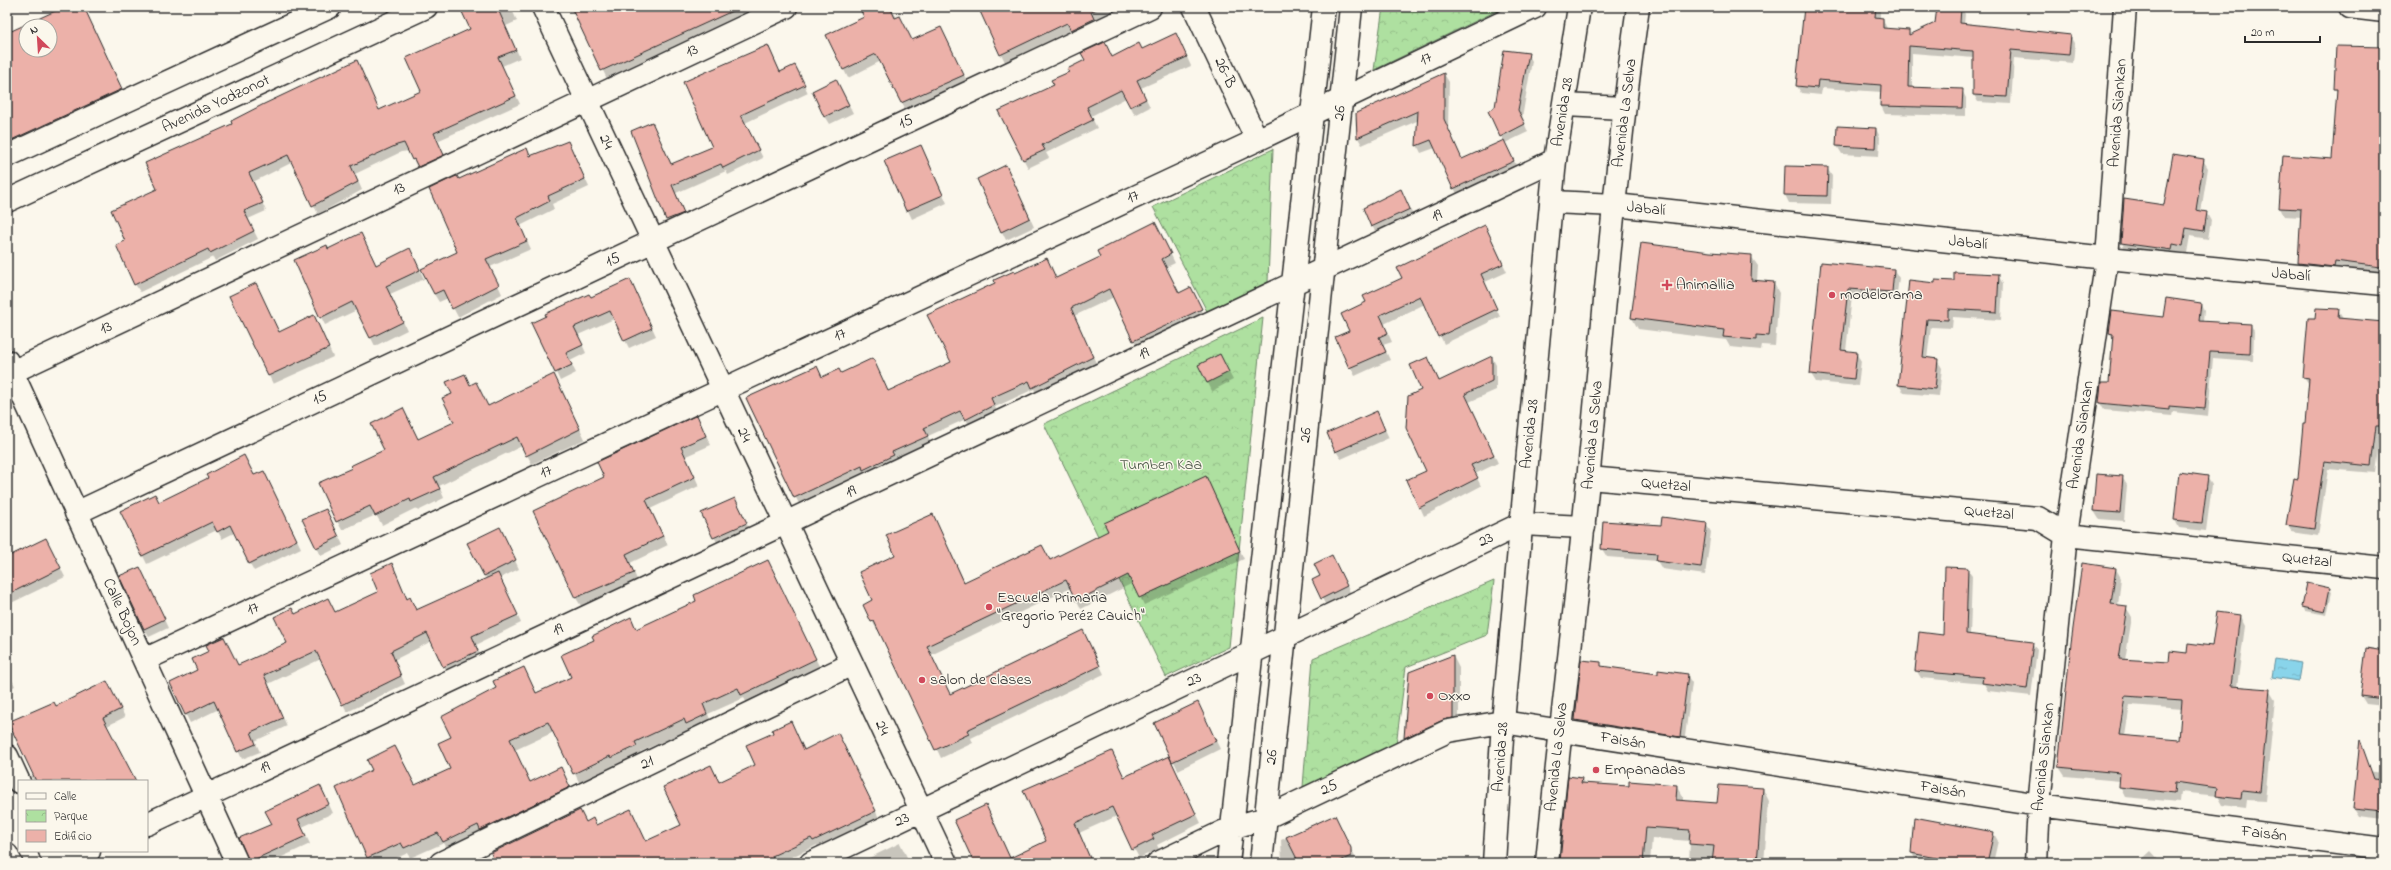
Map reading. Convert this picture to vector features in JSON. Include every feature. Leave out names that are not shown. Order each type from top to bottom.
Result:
[{"type":"street","points":[[7,156],[330,7]]},
{"type":"street","name":"Avenida Yodzonot","points":[[7,201],[426,7]]},
{"type":"street","name":"24","points":[[543,7],[946,863]]},
{"type":"street","name":"13","points":[[9,366],[587,101],[786,7]]},
{"type":"street","name":"15","points":[[76,513],[1150,7]]},
{"type":"street","name":"26-B","points":[[1194,7],[1257,140]]},
{"type":"street","points":[[1228,863],[1295,283],[1324,7]]},
{"type":"street","name":"26","points":[[1261,863],[1351,7]]},
{"type":"street","name":"17","points":[[144,660],[1257,140],[1534,7]]},
{"type":"street","name":"Avenida 28","points":[[1494,863],[1503,722],[1520,524],[1553,202],[1555,160],[1566,105],[1579,7]]},
{"type":"street","name":"Avenida La Selva","points":[[1547,863],[1559,731],[1589,478],[1623,108],[1638,7]]},
{"type":"street","name":"Avenida Siankan","points":[[2036,863],[2039,805],[2066,535],[2107,258],[2125,7]]},
{"type":"street","points":[[2350,7],[2384,11]]},
{"type":"street","points":[[1566,105],[1623,108]]},
{"type":"street","name":"19","points":[[148,824],[1555,160]]},
{"type":"street","name":"Jabalí","points":[[1553,202],[1615,206],[2107,258],[2384,284]]},
{"type":"street","name":"Calle Bojon","points":[[9,366],[237,863]]},
{"type":"street","name":"Quetzal","points":[[1589,478],[2038,518],[2066,535],[2384,568]]},
{"type":"street","name":"23","points":[[811,863],[1520,524],[1584,527]]},
{"type":"street","name":"21","points":[[441,863],[852,664]]},
{"type":"street","name":"Faisán","points":[[1503,722],[2039,805],[2384,849]]},
{"type":"street","name":"25","points":[[1158,863],[1232,828],[1265,818],[1448,731],[1503,722]]},
{"type":"street","points":[[7,756],[18,780]]},
{"type":"street","points":[[50,852],[56,863]]},
{"type":"street","points":[[64,863],[87,852]]},
{"type":"street","points":[[7,854],[11,863]]},
{"type":"green space","points":[[1383,7],[1505,7],[1374,70]]},
{"type":"green space","points":[[1273,149],[1268,282],[1208,313],[1153,207]]},
{"type":"green space","name":"Tumben Kaa","points":[[1263,318],[1229,647],[1166,677],[1044,424]]},
{"type":"green space","points":[[1494,581],[1487,635],[1406,667],[1396,745],[1303,787],[1313,658]]},
{"type":"water","points":[[2275,659],[2301,663],[2298,681],[2272,677]]},
{"type":"building","points":[[64,7],[84,7],[122,89],[7,142],[7,33],[18,28],[18,58],[58,58],[58,18],[40,18]]},
{"type":"building","points":[[473,7],[497,7],[516,50],[498,57],[516,96],[434,133],[444,155],[418,167],[414,159],[412,160],[404,143],[397,145],[351,166],[358,182],[312,206],[288,155],[249,173],[263,203],[244,211],[254,231],[210,253],[208,249],[134,285],[116,245],[125,241],[111,210],[157,189],[145,163],[232,124],[231,121],[264,104],[357,60],[379,110],[421,91],[406,58],[470,29],[462,12]]},
{"type":"building","points":[[571,7],[741,7],[601,71]]},
{"type":"building","points":[[859,7],[890,7],[895,18],[900,16],[912,40],[941,27],[964,75],[901,103],[876,54],[843,70],[826,35],[864,17]]},
{"type":"building","points":[[978,7],[1100,7],[1091,12],[1094,19],[1071,30],[1067,23],[1000,55]]},
{"type":"building","points":[[1804,7],[1876,7],[1875,17],[1883,18],[1883,28],[1909,30],[1909,35],[1935,23],[1937,7],[1961,7],[1960,23],[2071,35],[2069,55],[2011,50],[2007,97],[1973,95],[1973,51],[1909,46],[1908,87],[1963,89],[1962,108],[1880,106],[1881,85],[1818,80],[1817,88],[1796,86]]},
{"type":"building","points":[[1176,33],[1187,57],[1137,80],[1146,99],[1130,107],[1121,90],[1087,107],[1093,120],[1042,145],[1045,150],[1023,160],[998,111],[1054,85],[1051,80],[1069,72],[1067,69],[1085,60],[1081,53],[1105,42],[1112,57],[1139,43],[1142,49]]},
{"type":"building","points":[[768,45],[780,72],[795,65],[805,85],[741,115],[759,150],[723,168],[721,164],[672,185],[684,213],[666,220],[631,131],[652,122],[671,164],[712,147],[683,82]]},
{"type":"building","points":[[2336,46],[2384,47],[2384,241],[2381,267],[2335,261],[2334,267],[2298,263],[2301,209],[2279,208],[2283,155],[2332,159],[2337,89],[2334,89]]},
{"type":"building","points":[[1504,50],[1529,53],[1518,110],[1525,124],[1500,137],[1488,111],[1495,107]]},
{"type":"building","points":[[1444,73],[1444,119],[1462,159],[1504,140],[1514,161],[1453,189],[1431,140],[1416,146],[1418,111],[1357,138],[1356,113]]},
{"type":"building","points":[[836,79],[849,105],[824,117],[812,91]]},
{"type":"building","points":[[1837,126],[1876,128],[1875,148],[1836,146]]},
{"type":"building","points":[[568,141],[585,179],[548,196],[550,201],[517,218],[527,241],[486,259],[499,285],[452,309],[443,290],[434,294],[421,269],[457,252],[429,189],[457,176],[459,179],[527,148],[530,156]]},
{"type":"building","points":[[921,145],[943,195],[906,211],[884,161]]},
{"type":"building","points":[[2173,154],[2204,159],[2196,210],[2207,212],[2204,231],[2186,228],[2183,246],[2173,244],[2172,250],[2121,243],[2124,199],[2164,205]]},
{"type":"building","points":[[1006,165],[1030,218],[1001,232],[977,179]]},
{"type":"building","points":[[1785,166],[1828,167],[1827,196],[1784,195]]},
{"type":"building","points":[[1401,189],[1410,209],[1371,227],[1363,208]]},
{"type":"building","points":[[1155,222],[1171,254],[1162,259],[1179,293],[1191,287],[1202,309],[1133,341],[1109,289],[1071,308],[1093,357],[1032,388],[1029,381],[991,398],[994,405],[965,420],[960,411],[924,428],[928,436],[892,452],[894,455],[863,470],[862,466],[794,498],[746,398],[817,366],[822,377],[839,369],[841,373],[873,358],[888,391],[951,362],[927,315],[995,283],[994,280],[1014,271],[1015,273],[1047,258],[1056,278],[1100,257],[1097,251]]},
{"type":"building","points":[[1485,225],[1503,264],[1481,274],[1497,309],[1438,337],[1420,296],[1380,315],[1388,333],[1379,337],[1386,352],[1349,368],[1335,337],[1349,331],[1341,314],[1366,302],[1363,296],[1402,278],[1397,268]]},
{"type":"building","points":[[361,233],[376,265],[410,248],[420,270],[386,286],[403,322],[370,338],[352,302],[320,318],[294,260],[327,245],[328,249]]},
{"type":"building","points":[[1641,243],[1710,252],[1752,255],[1751,280],[1774,282],[1769,336],[1756,335],[1756,340],[1723,337],[1724,330],[1631,318]]},
{"type":"building","points":[[1821,262],[1894,269],[1892,292],[1848,289],[1841,350],[1857,352],[1854,379],[1810,374]]},
{"type":"building","points":[[1954,272],[1999,274],[1997,312],[1948,309],[1948,320],[1927,319],[1923,357],[1938,359],[1935,389],[1898,385],[1909,280],[1935,283],[1935,280],[1954,281]]},
{"type":"building","points":[[630,279],[652,328],[624,341],[610,311],[574,327],[583,345],[566,353],[572,365],[555,373],[531,323],[546,316],[545,314],[589,294],[591,297]]},
{"type":"building","points":[[256,283],[279,332],[314,315],[329,348],[268,376],[229,296]]},
{"type":"building","points":[[2166,298],[2201,303],[2199,321],[2251,324],[2250,354],[2210,352],[2205,409],[2169,406],[2169,410],[2099,403],[2101,383],[2109,383],[2113,334],[2109,333],[2112,311],[2163,317]]},
{"type":"building","points":[[2316,308],[2339,309],[2338,318],[2384,322],[2384,426],[2376,426],[2371,466],[2324,461],[2314,529],[2286,525],[2294,478],[2298,479],[2303,424],[2305,424],[2309,379],[2303,378],[2308,318],[2315,318]]},
{"type":"building","points":[[1220,354],[1229,372],[1207,383],[1198,365]]},
{"type":"building","points":[[1492,356],[1492,381],[1465,394],[1494,455],[1471,465],[1478,478],[1419,508],[1406,480],[1426,471],[1406,428],[1408,396],[1421,390],[1410,365],[1428,357],[1439,381]]},
{"type":"building","points":[[465,374],[470,385],[476,382],[488,406],[554,374],[580,429],[526,456],[517,437],[434,477],[440,489],[411,502],[410,499],[375,516],[370,506],[336,522],[318,483],[352,468],[350,466],[384,450],[371,424],[403,408],[418,439],[454,422],[442,398],[452,394],[446,382]]},
{"type":"building","points":[[1377,411],[1385,430],[1335,452],[1327,433]]},
{"type":"building","points":[[697,415],[706,436],[681,447],[695,477],[646,500],[663,536],[626,554],[634,573],[575,598],[533,511],[604,477],[597,462]]},
{"type":"building","points":[[244,455],[254,475],[264,471],[297,540],[249,564],[230,525],[217,532],[212,522],[142,556],[120,511],[155,494],[159,502],[208,478],[206,475]]},
{"type":"building","points":[[2179,472],[2208,476],[2202,523],[2174,520]]},
{"type":"building","points":[[2096,474],[2123,476],[2120,513],[2093,511]]},
{"type":"building","points":[[1206,476],[1240,551],[1139,598],[1128,575],[1076,601],[1066,580],[927,646],[950,694],[1083,630],[1100,666],[967,730],[969,734],[935,750],[874,621],[871,622],[863,605],[872,600],[859,572],[895,555],[886,535],[933,514],[964,582],[1042,545],[1050,560],[1108,531],[1104,523]]},
{"type":"building","points":[[735,498],[747,523],[713,538],[701,513]]},
{"type":"building","points":[[326,509],[339,537],[316,548],[302,519]]},
{"type":"building","points":[[1662,517],[1707,523],[1701,567],[1656,561],[1657,554],[1601,549],[1603,521],[1661,525]]},
{"type":"building","points":[[500,527],[516,560],[484,576],[467,543]]},
{"type":"building","points":[[46,538],[61,568],[7,595],[7,557]]},
{"type":"building","points":[[1332,555],[1347,586],[1321,599],[1312,580],[1320,576],[1314,564]]},
{"type":"building","points":[[768,560],[816,659],[741,695],[738,688],[703,704],[707,714],[686,724],[684,719],[635,742],[637,746],[611,758],[610,756],[573,774],[548,722],[510,739],[530,782],[561,767],[570,787],[480,830],[478,825],[443,842],[438,833],[404,848],[401,843],[367,858],[336,788],[372,770],[367,760],[395,746],[415,785],[450,769],[438,743],[451,737],[441,717],[496,688],[493,681],[524,667],[536,693],[571,677],[561,655],[594,640],[592,636],[631,617],[636,629],[696,601],[694,595]]},
{"type":"building","points":[[392,563],[407,599],[410,597],[416,610],[498,573],[518,615],[472,636],[478,651],[443,667],[427,633],[391,651],[401,676],[342,705],[316,651],[264,675],[283,718],[251,732],[256,744],[237,752],[214,701],[185,715],[170,683],[197,670],[192,659],[209,651],[206,645],[224,637],[238,665],[287,643],[274,617],[292,608],[295,614],[328,598],[335,612],[378,592],[370,573]]},
{"type":"building","points":[[2082,563],[2116,568],[2111,604],[2127,606],[2119,659],[2169,662],[2170,651],[2187,653],[2188,643],[2212,646],[2217,612],[2240,615],[2231,686],[2270,689],[2260,792],[2242,790],[2241,799],[2216,796],[2217,788],[2175,782],[2174,793],[2119,787],[2120,773],[2058,767],[2071,643]],"holes":[[[2125,696],[2182,700],[2179,740],[2119,735]]]},
{"type":"building","points":[[140,567],[165,619],[144,629],[119,576]]},
{"type":"building","points":[[1945,567],[1968,568],[1966,634],[2033,642],[2027,689],[1982,683],[1983,677],[1915,671],[1919,632],[1943,635]]},
{"type":"building","points":[[2307,583],[2330,588],[2325,612],[2302,607]]},
{"type":"building","points":[[2366,648],[2384,651],[2384,699],[2360,696]]},
{"type":"building","name":"Oxxo","points":[[1453,655],[1453,718],[1443,720],[1404,738],[1409,672]]},
{"type":"building","points":[[1581,660],[1601,662],[1601,666],[1658,674],[1658,670],[1688,674],[1680,737],[1575,720]]},
{"type":"building","points":[[107,681],[121,709],[103,718],[135,780],[36,780],[8,722],[54,702],[56,706]]},
{"type":"building","points":[[1198,702],[1216,741],[1172,762],[1154,723]]},
{"type":"building","points":[[791,721],[804,750],[838,733],[876,811],[813,841],[811,838],[772,856],[775,863],[495,863],[491,853],[580,810],[586,822],[593,818],[596,825],[631,809],[646,841],[681,825],[663,787],[711,765],[719,782],[755,765],[746,745],[773,733],[772,730]]},
{"type":"building","points":[[2360,740],[2374,779],[2384,780],[2384,811],[2353,808]]},
{"type":"building","points":[[1112,751],[1124,777],[1169,756],[1196,814],[1152,835],[1154,839],[1132,850],[1112,807],[1075,823],[1092,863],[974,863],[954,820],[986,805],[1010,858],[1046,841],[1023,790]]},
{"type":"building","points":[[1568,776],[1582,778],[1581,783],[1629,786],[1629,781],[1677,785],[1676,800],[1717,803],[1719,785],[1763,788],[1757,863],[1712,863],[1714,846],[1689,844],[1690,830],[1646,827],[1643,863],[1560,862]]},
{"type":"building","points":[[320,785],[329,804],[298,819],[306,836],[249,862],[239,838],[272,824],[265,811]]},
{"type":"building","points":[[1335,815],[1351,848],[1351,856],[1336,863],[1299,863],[1286,837]]},
{"type":"building","points":[[1914,817],[1994,832],[1987,863],[1961,863],[1911,853]]},
{"type":"place","name":"Animallia","points":[[1667,285]]},
{"type":"place","name":"modelorama","points":[[1832,295]]},
{"type":"place","name":"Escuela Primaria \"Gregorio Peréz Cauich\"","points":[[989,607]]},
{"type":"place","name":"salon de clases","points":[[922,680]]},
{"type":"place","name":"Oxxo","points":[[1430,696]]},
{"type":"place","name":"Empanadas","points":[[1596,770]]}]
